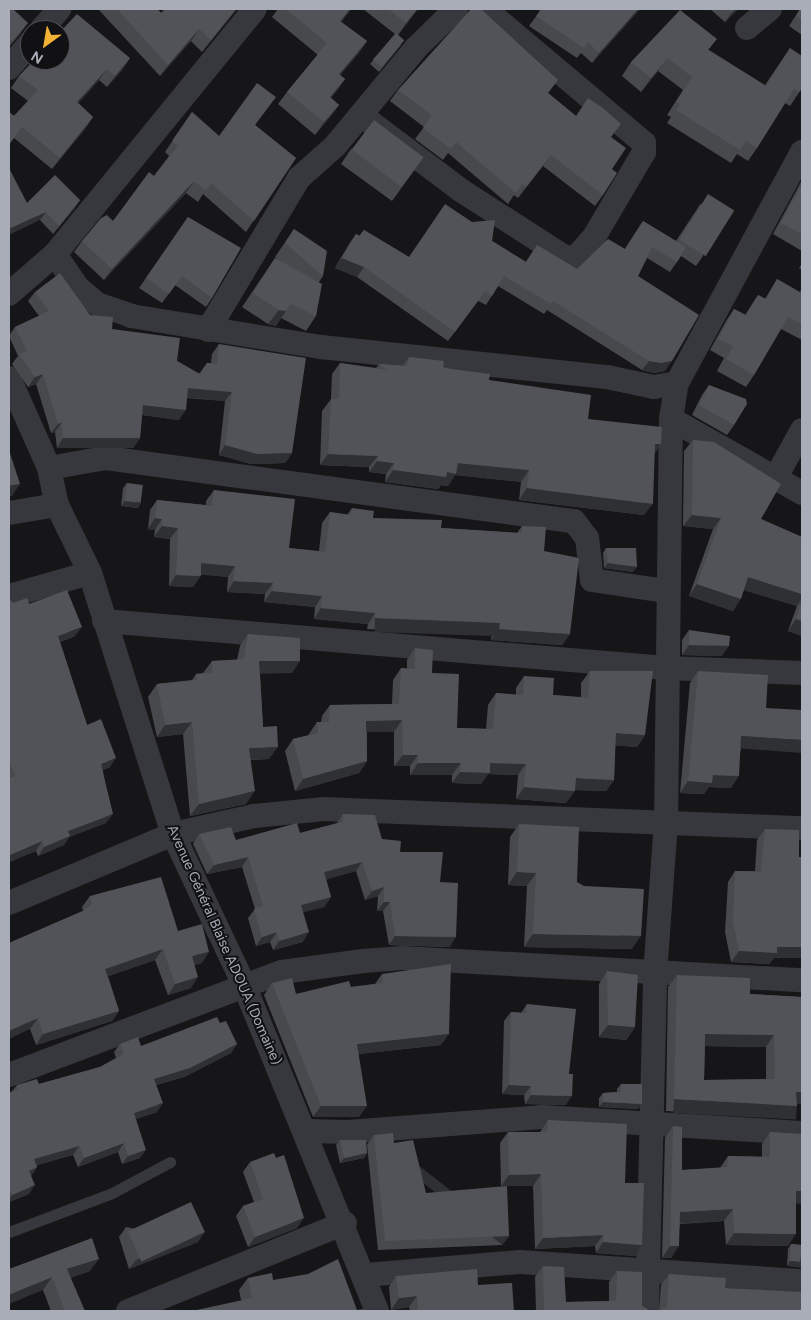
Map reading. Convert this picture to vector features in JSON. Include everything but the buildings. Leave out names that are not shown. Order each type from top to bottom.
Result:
[{"type":"street","points":[[50,20],[59,9]]},
{"type":"street","points":[[9,294],[55,254],[255,9]]},
{"type":"street","points":[[208,330],[299,178],[361,114],[416,48],[456,9]]},
{"type":"street","points":[[361,114],[462,191],[566,258],[576,257],[594,237],[644,152],[644,143],[485,9]]},
{"type":"street","points":[[747,28],[770,9]]},
{"type":"street","points":[[9,68],[20,55]]},
{"type":"street","points":[[647,1311],[655,975],[666,823],[666,591],[671,419],[677,383],[802,152]]},
{"type":"street","points":[[55,254],[77,287],[97,304],[131,316],[208,330],[654,387],[677,383]]},
{"type":"street","name":"Avenue Général Blaise ADOUA (Domaine)","points":[[9,378],[49,468],[58,505],[90,573],[173,834],[244,986],[345,1223],[377,1311]]},
{"type":"street","points":[[671,419],[802,494]]},
{"type":"street","points":[[775,479],[802,430]]},
{"type":"street","points":[[49,468],[106,458],[574,521],[586,538],[592,580],[666,591]]},
{"type":"street","points":[[9,513],[58,505]]},
{"type":"street","points":[[9,596],[90,573]]},
{"type":"street","points":[[104,621],[666,668],[802,673]]},
{"type":"street","points":[[9,903],[173,834],[254,816],[324,809],[802,828]]},
{"type":"street","points":[[9,1075],[282,972],[403,958],[655,975],[802,980]]},
{"type":"street","points":[[306,1131],[348,1132],[541,1117],[802,1133]]},
{"type":"street","points":[[128,1311],[159,1305],[345,1223]]},
{"type":"street","points":[[365,1275],[520,1262],[802,1281]]},
{"type":"lane","points":[[9,1232],[112,1193],[170,1162]]}]
